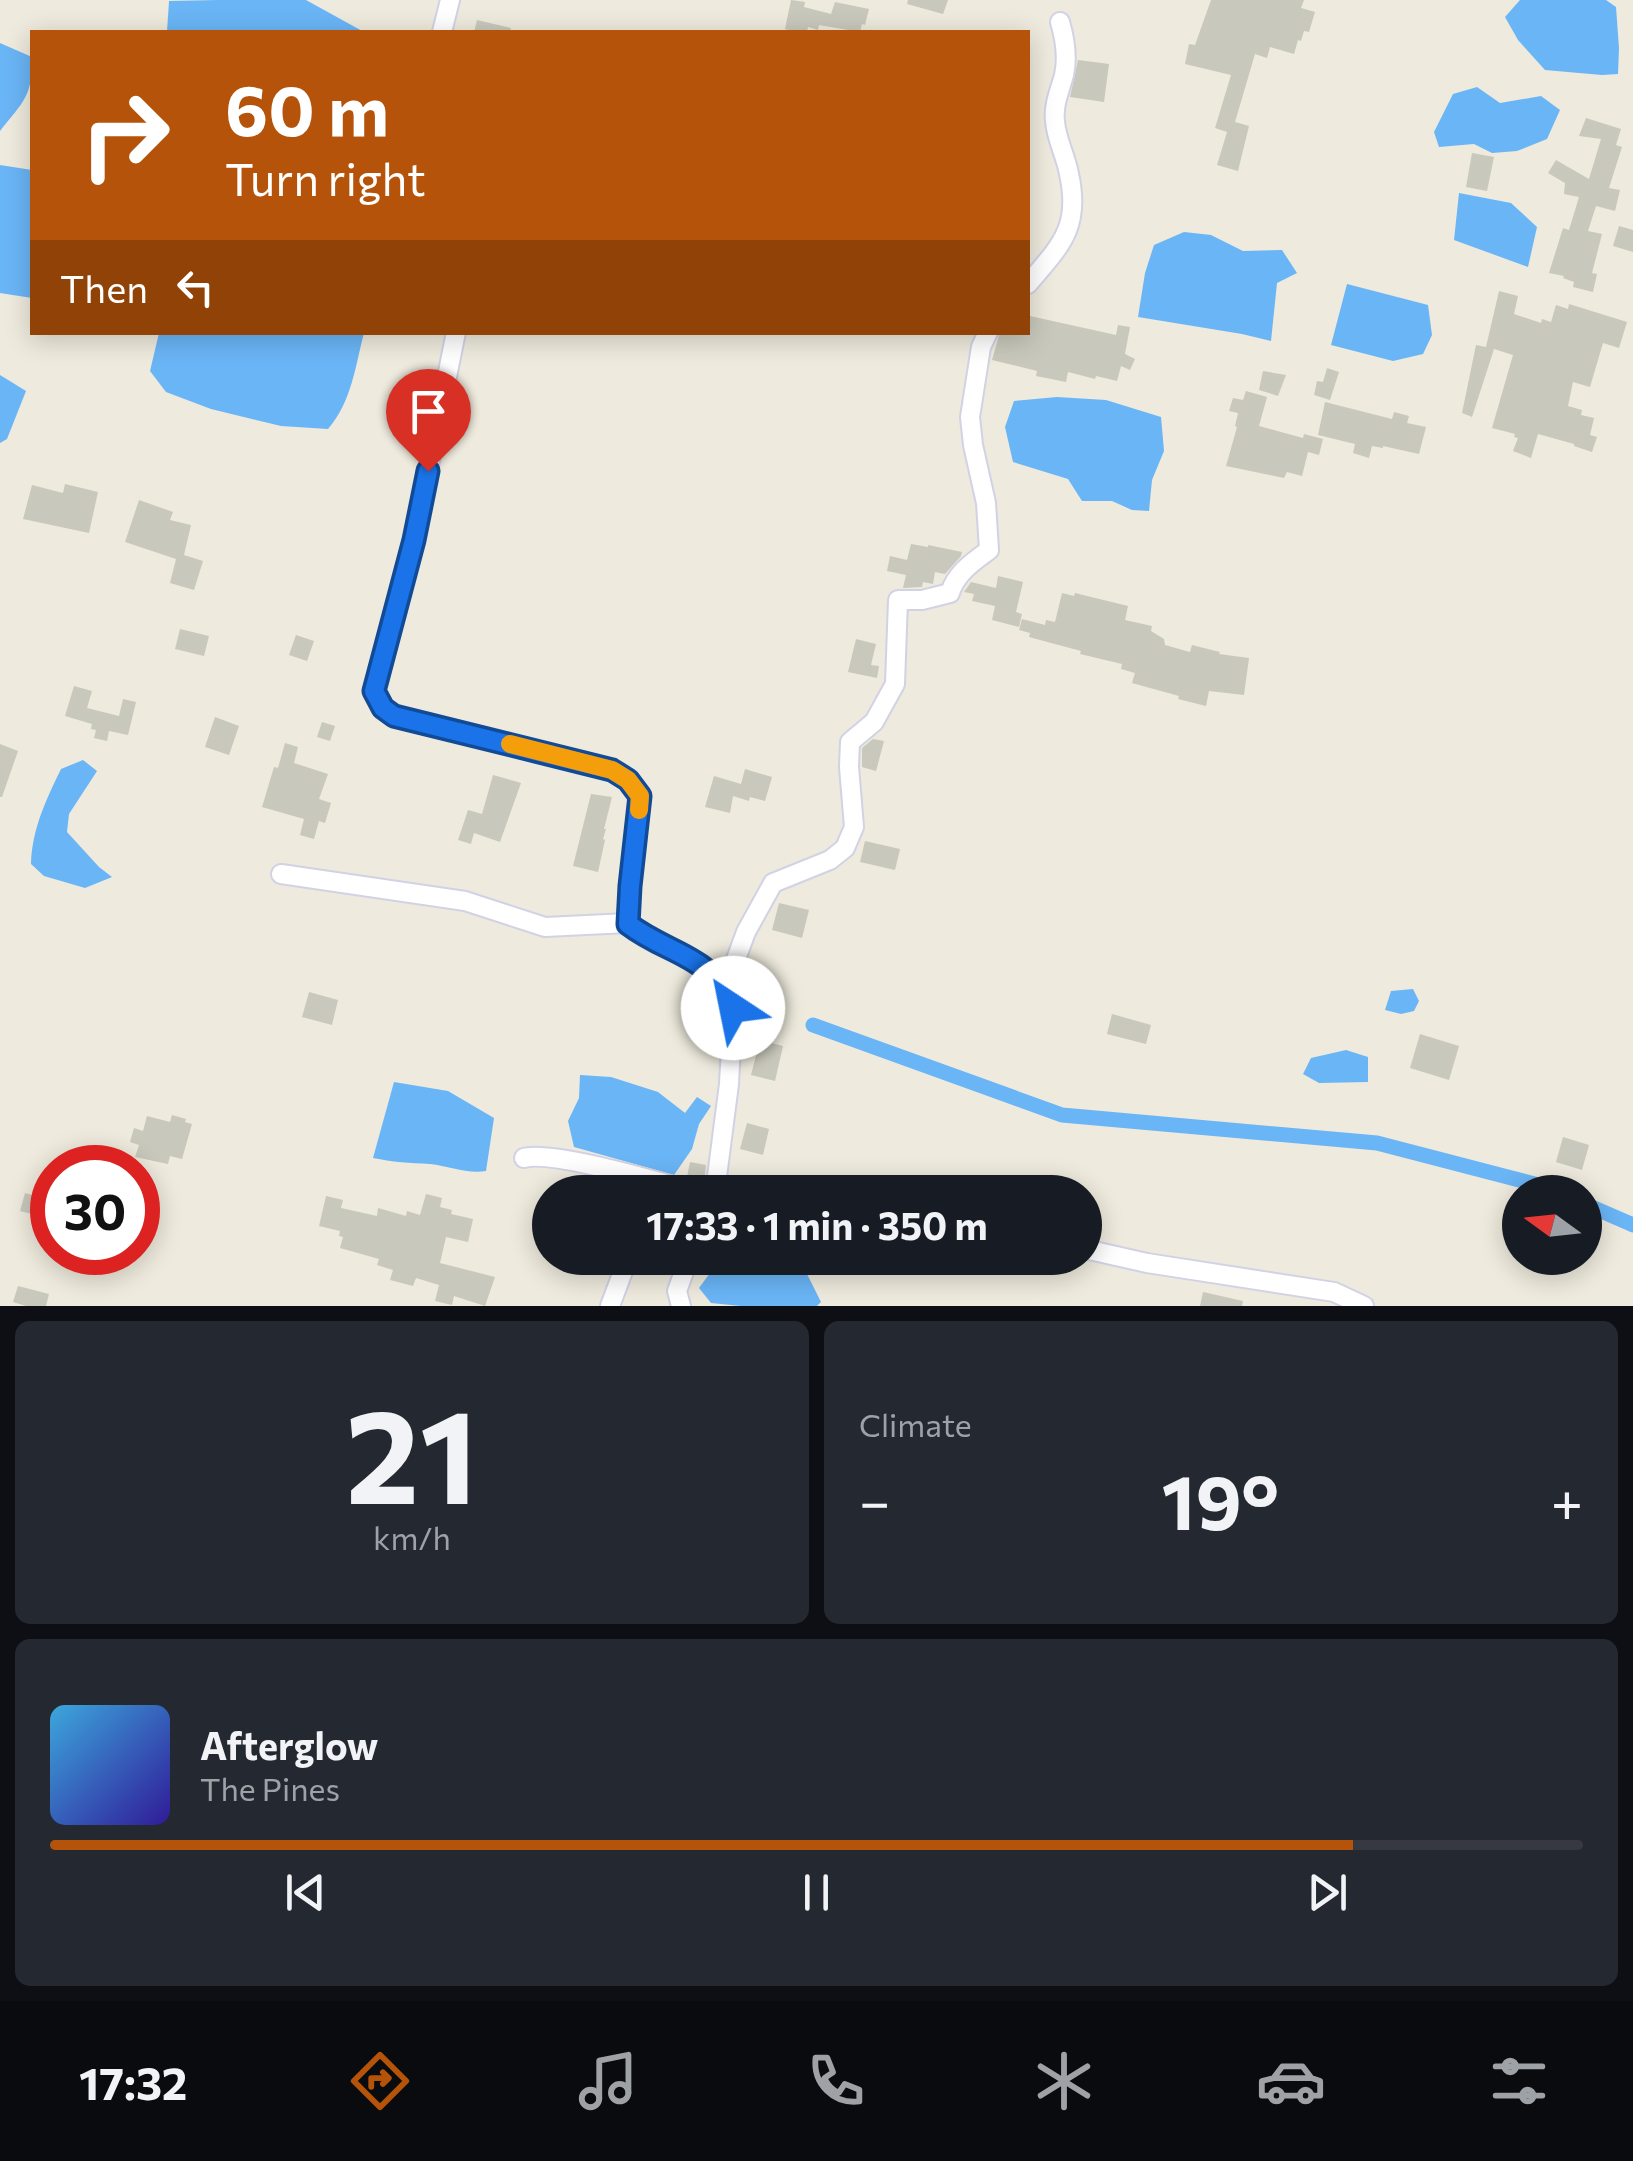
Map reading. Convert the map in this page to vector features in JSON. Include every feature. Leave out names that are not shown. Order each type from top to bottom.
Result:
[{"type":"street","points":[[442,30],[450,0]]},
{"type":"street","points":[[1030,282],[1064,240],[1073,207],[1070,175],[1054,121],[1065,72],[1065,40],[1060,22]]},
{"type":"street","points":[[455,335],[414,540],[374,691],[383,708],[394,716],[612,770],[628,780],[640,796],[628,924]]},
{"type":"street","points":[[725,990],[746,932],[772,883],[830,860],[844,848],[854,827],[850,742],[874,722],[895,684],[898,600],[922,600],[950,593],[953,582],[989,550],[986,503],[970,417],[980,347],[986,335]]},
{"type":"street","points":[[281,874],[465,901],[546,927],[628,924],[702,964],[725,990],[733,1008],[718,1175]]},
{"type":"street","points":[[524,1158],[578,1163],[616,1175]]},
{"type":"street","points":[[1102,1253],[1334,1292],[1364,1306]]},
{"type":"street","points":[[610,1306],[622,1275]]},
{"type":"street","points":[[681,1306],[677,1291],[682,1275]]},
{"type":"water","points":[[306,0],[360,30],[167,30],[169,1]]},
{"type":"water","points":[[1520,0],[1606,0],[1616,7],[1618,74],[1545,70],[1518,40],[1505,17]]},
{"type":"water","points":[[0,43],[30,56],[30,84],[25,98],[0,131]]},
{"type":"water","points":[[1477,87],[1500,103],[1541,96],[1560,110],[1547,139],[1517,151],[1492,153],[1474,144],[1439,147],[1434,132],[1453,94]]},
{"type":"water","points":[[0,165],[30,170],[30,298],[0,293]]},
{"type":"water","points":[[1459,193],[1511,203],[1537,227],[1528,267],[1454,240]]},
{"type":"water","points":[[1184,232],[1211,235],[1243,251],[1282,250],[1297,273],[1277,283],[1271,341],[1138,317],[1154,245]]},
{"type":"water","points":[[1347,284],[1428,305],[1432,335],[1423,354],[1393,361],[1331,345]]},
{"type":"water","points":[[158,335],[364,335],[348,395],[328,429],[281,426],[211,409],[166,392],[150,371]]},
{"type":"water","points":[[0,375],[26,391],[7,439],[0,443]]},
{"type":"water","points":[[1057,397],[1106,400],[1161,417],[1164,451],[1152,480],[1149,511],[1132,510],[1112,501],[1082,501],[1068,479],[1013,462],[1005,427],[1014,401]]},
{"type":"water","points":[[83,760],[97,771],[69,814],[67,832],[112,877],[85,888],[44,876],[31,864],[37,827],[61,769]]},
{"type":"water","points":[[1413,989],[1419,1001],[1414,1011],[1401,1014],[1385,1010],[1391,991]]},
{"type":"water","points":[[1346,1050],[1368,1057],[1368,1082],[1319,1083],[1303,1074],[1311,1058]]},
{"type":"water","points":[[580,1075],[611,1077],[658,1092],[685,1113],[697,1097],[711,1106],[699,1124],[692,1149],[674,1175],[574,1147],[568,1121],[579,1098]]},
{"type":"water","points":[[394,1082],[448,1091],[494,1118],[486,1171],[373,1158]]},
{"type":"water","points":[[709,1275],[808,1275],[821,1302],[817,1306],[711,1303],[699,1288]]},
{"type":"building","points":[[791,0],[831,14],[835,2],[869,9],[860,30],[819,25],[818,30],[785,29]]},
{"type":"building","points":[[908,0],[948,0],[943,14],[907,4]]},
{"type":"building","points":[[1211,0],[1304,0],[1301,8],[1315,12],[1309,32],[1304,31],[1294,54],[1270,47],[1267,58],[1255,54],[1235,122],[1249,126],[1238,171],[1217,165],[1227,132],[1215,128],[1231,75],[1185,64],[1189,44],[1195,45]]},
{"type":"building","points":[[477,20],[511,28],[510,30],[474,30]]},
{"type":"building","points":[[1078,60],[1109,64],[1104,102],[1070,97]]},
{"type":"building","points":[[1586,118],[1621,129],[1616,145],[1622,147],[1609,188],[1620,190],[1615,211],[1596,206],[1588,231],[1602,234],[1592,273],[1597,274],[1593,292],[1573,287],[1574,282],[1564,276],[1549,273],[1563,228],[1569,230],[1579,197],[1564,194],[1565,183],[1548,173],[1556,160],[1589,179],[1601,139],[1579,136]]},
{"type":"building","points":[[1472,153],[1494,157],[1487,191],[1466,187]]},
{"type":"building","points":[[1619,226],[1633,230],[1633,252],[1613,246]]},
{"type":"building","points":[[1499,291],[1518,296],[1514,314],[1541,323],[1542,319],[1551,322],[1556,305],[1568,309],[1569,304],[1627,322],[1619,348],[1603,343],[1590,387],[1573,382],[1568,406],[1594,418],[1590,435],[1597,437],[1592,452],[1538,434],[1531,458],[1513,451],[1518,438],[1515,434],[1492,428],[1513,355],[1494,349],[1472,417],[1462,413],[1476,345],[1486,347]]},
{"type":"building","points":[[1030,316],[1116,335],[1118,325],[1130,327],[1125,354],[1135,359],[1130,370],[1121,366],[1117,381],[1068,372],[1066,382],[992,360],[999,335],[1030,335]]},
{"type":"building","points":[[1327,368],[1339,372],[1330,400],[1314,395],[1317,381],[1323,382]]},
{"type":"building","points":[[1263,371],[1286,375],[1278,396],[1259,390]]},
{"type":"building","points":[[1246,391],[1267,397],[1259,426],[1303,438],[1304,434],[1323,439],[1319,455],[1308,452],[1302,476],[1287,472],[1284,478],[1226,466],[1238,413],[1229,411],[1233,398],[1243,400]]},
{"type":"building","points":[[1325,402],[1392,419],[1394,412],[1409,416],[1407,423],[1426,427],[1419,454],[1372,446],[1369,458],[1353,453],[1355,444],[1318,435]]},
{"type":"building","points":[[65,484],[98,492],[89,533],[23,519],[32,485],[63,493]]},
{"type":"building","points":[[139,500],[173,512],[170,520],[191,525],[184,555],[203,561],[194,590],[170,583],[176,559],[125,542]]},
{"type":"building","points":[[911,544],[962,552],[945,574],[935,572],[933,584],[923,582],[922,587],[903,588],[906,575],[887,571],[890,556],[907,560]]},
{"type":"building","points":[[998,576],[1023,582],[1016,612],[1022,614],[1019,627],[992,620],[995,606],[972,601],[974,594],[964,592],[971,582],[996,588]]},
{"type":"building","points":[[1062,593],[1128,606],[1125,620],[1152,626],[1151,631],[1164,639],[1165,645],[1190,652],[1192,645],[1249,658],[1244,695],[1209,691],[1206,706],[1178,699],[1179,696],[1132,683],[1135,673],[1121,669],[1122,664],[1080,654],[1081,651],[1029,637],[1030,633],[1019,630],[1022,619],[1045,625],[1046,620],[1055,622]]},
{"type":"building","points":[[180,629],[209,636],[204,656],[175,649]]},
{"type":"building","points":[[296,635],[314,641],[307,661],[289,655]]},
{"type":"building","points":[[856,639],[876,644],[871,665],[879,666],[877,678],[848,672]]},
{"type":"building","points":[[74,686],[92,691],[87,708],[119,716],[123,699],[136,702],[128,735],[109,731],[107,741],[94,738],[96,730],[91,729],[92,724],[65,716]]},
{"type":"building","points":[[215,717],[239,726],[229,755],[205,747]]},
{"type":"building","points":[[322,722],[335,726],[330,741],[317,737]]},
{"type":"building","points":[[873,739],[884,741],[876,771],[862,767],[862,748]]},
{"type":"building","points":[[285,743],[298,747],[294,763],[328,774],[319,799],[331,803],[325,823],[319,821],[314,839],[300,835],[304,819],[262,807]]},
{"type":"building","points":[[0,744],[18,751],[2,797],[0,797]]},
{"type":"building","points":[[745,769],[772,777],[765,801],[733,796],[730,813],[705,807],[714,776],[741,784]]},
{"type":"building","points":[[493,775],[521,783],[500,842],[474,833],[471,844],[458,840],[468,810],[482,814]]},
{"type":"building","points":[[591,794],[612,797],[598,872],[573,866]]},
{"type":"building","points":[[865,841],[900,849],[895,870],[860,862]]},
{"type":"building","points":[[779,903],[809,910],[802,938],[772,930]]},
{"type":"building","points":[[309,992],[338,1000],[332,1025],[302,1017]]},
{"type":"building","points":[[1112,1014],[1151,1025],[1146,1044],[1107,1034]]},
{"type":"building","points":[[1420,1034],[1459,1046],[1449,1080],[1410,1068]]},
{"type":"building","points":[[760,1040],[783,1046],[775,1081],[751,1075]]},
{"type":"building","points":[[172,1115],[192,1124],[182,1159],[170,1156],[168,1164],[160,1162],[160,1145],[130,1142],[134,1128],[143,1131],[147,1116],[170,1122]]},
{"type":"building","points":[[747,1123],[769,1129],[763,1155],[740,1149]]},
{"type":"building","points":[[1563,1137],[1589,1145],[1582,1170],[1556,1162]]},
{"type":"building","points":[[690,1162],[706,1165],[705,1175],[687,1175]]},
{"type":"building","points":[[25,1193],[30,1194],[30,1214],[20,1211]]},
{"type":"building","points":[[426,1194],[442,1198],[440,1207],[452,1210],[451,1214],[473,1219],[468,1242],[446,1237],[440,1263],[495,1277],[485,1306],[454,1296],[452,1305],[435,1301],[439,1285],[416,1278],[413,1286],[390,1280],[393,1270],[377,1265],[379,1259],[340,1248],[340,1231],[319,1226],[326,1196],[343,1200],[341,1208],[377,1216],[378,1208],[406,1216],[407,1211],[420,1215]]},
{"type":"building","points":[[18,1286],[49,1294],[46,1306],[13,1302]]},
{"type":"building","points":[[1203,1292],[1243,1301],[1242,1306],[1200,1306]]},
{"type":"waterway","points":[[813,1025],[1062,1115],[1377,1143],[1502,1176]]},
{"type":"waterway","points":[[1602,1211],[1633,1225]]},
{"type":"slow traffic","points":[[510,744],[612,770],[628,780],[640,796],[639,810]]},
{"type":"route","points":[[428,471],[374,691],[383,708],[394,716],[612,770],[628,780],[640,796],[628,924],[702,964],[725,990],[733,1008]]}]
